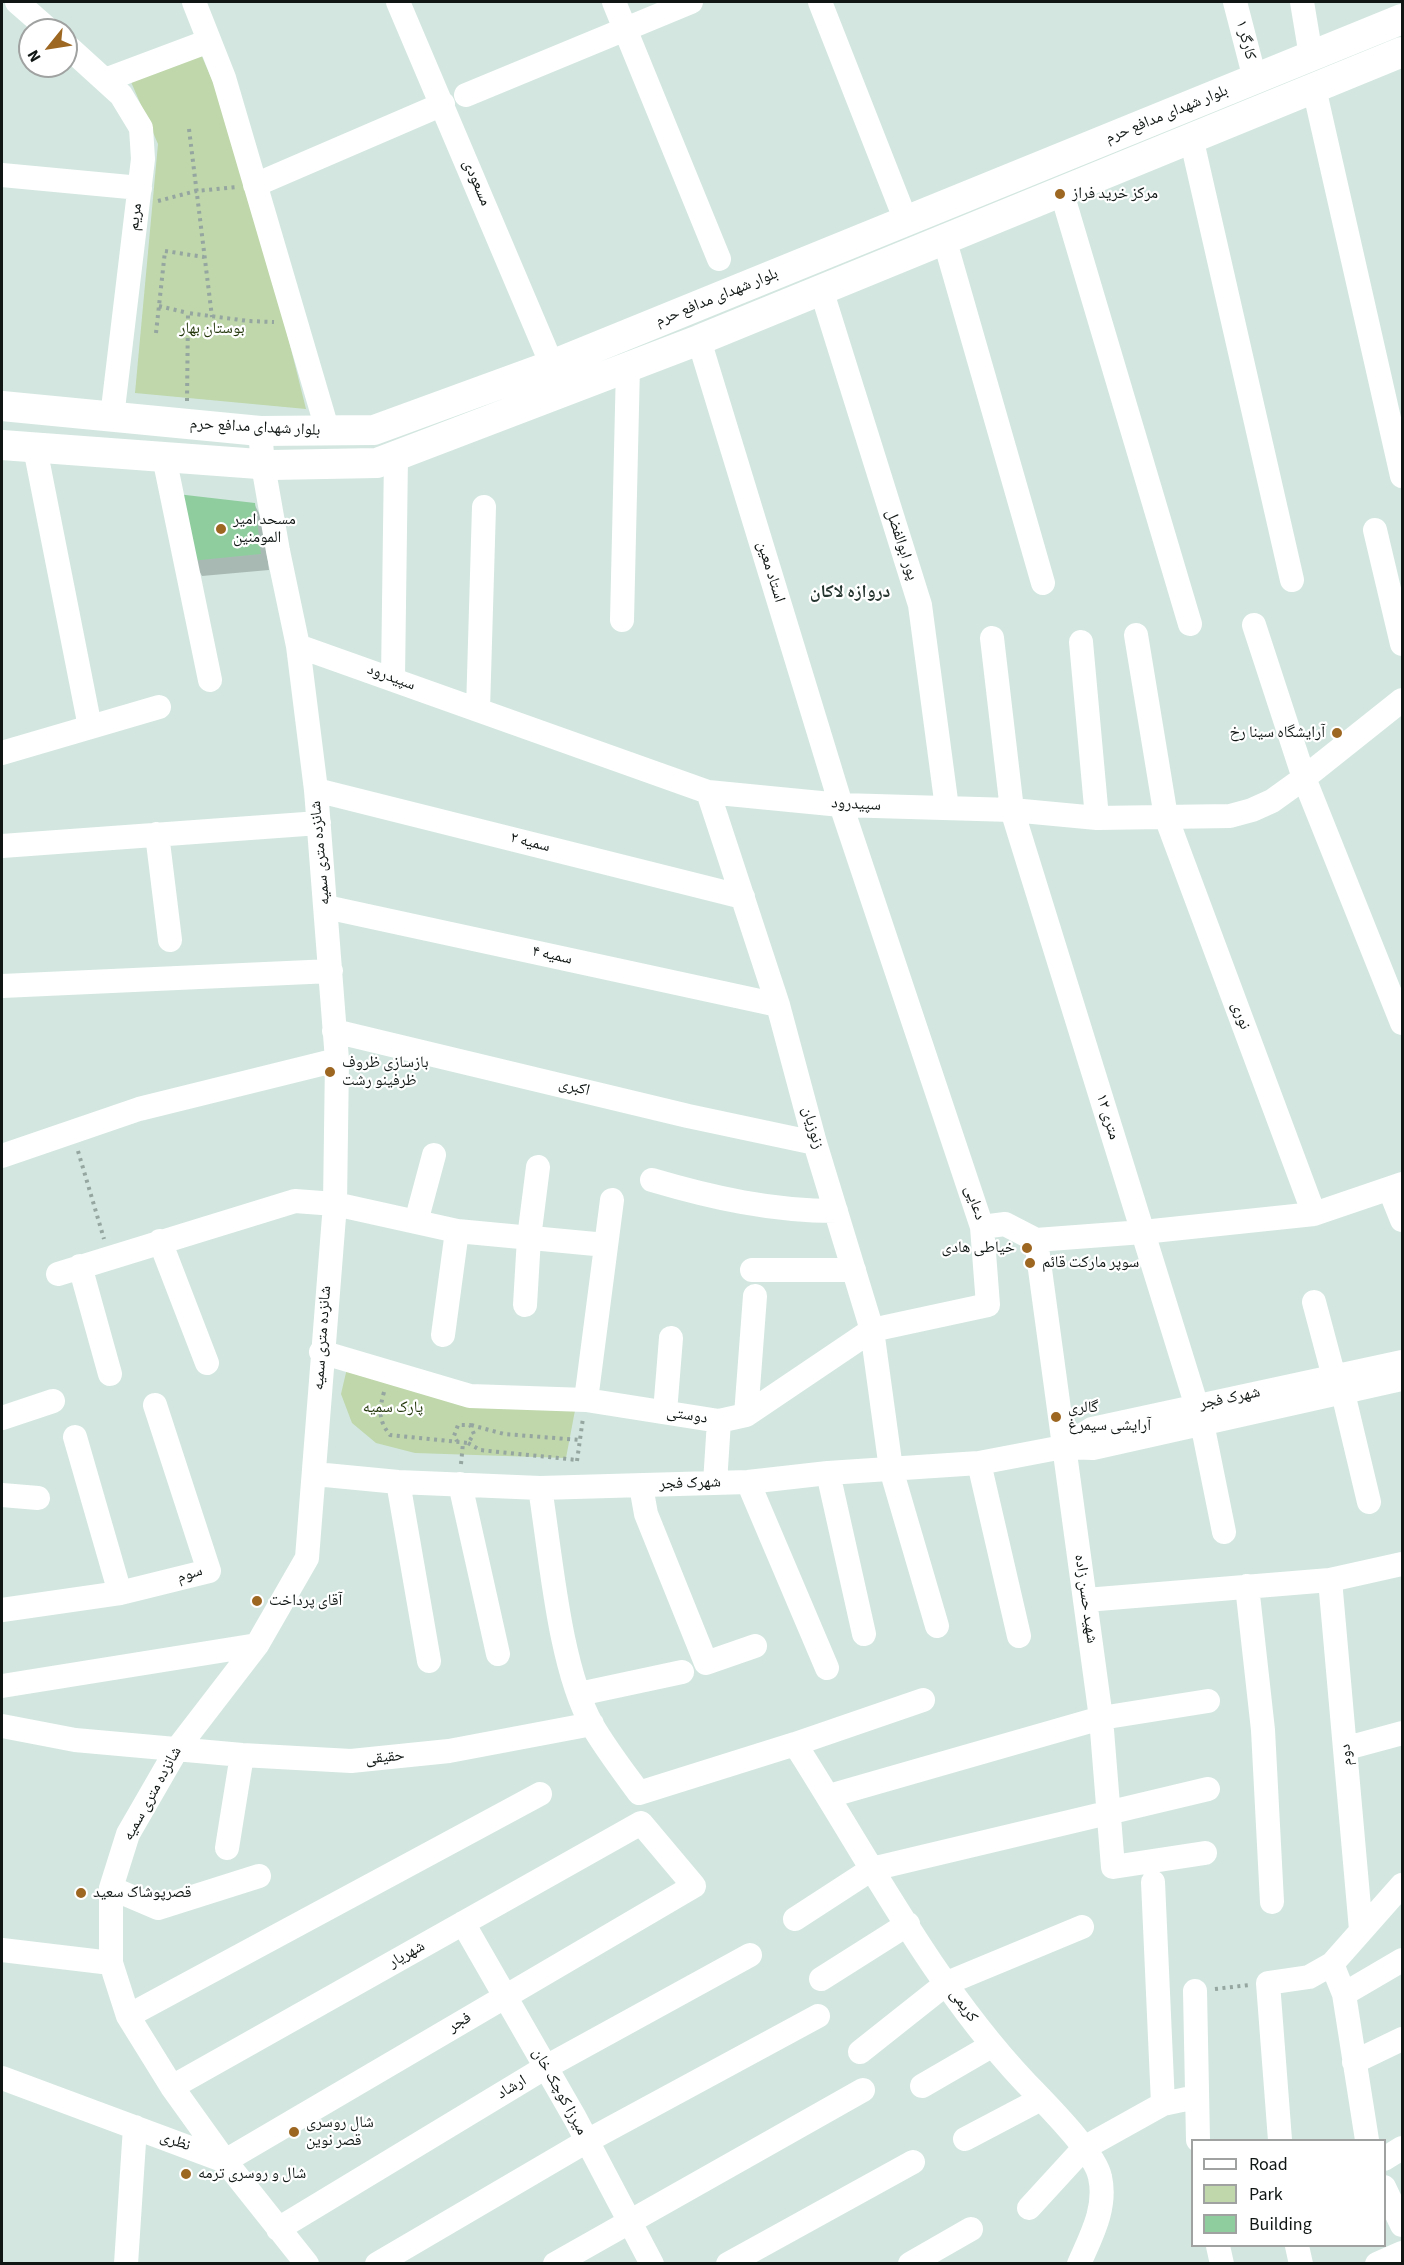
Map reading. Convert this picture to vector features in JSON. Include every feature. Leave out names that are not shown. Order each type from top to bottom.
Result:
[{"type":"main road","name":"بلوار شهدای مدافع حرم","points":[[2,406],[260,431],[374,430],[552,365],[1402,19]]},
{"type":"main road","name":"بلوار شهدای مدافع حرم","points":[[2,445],[164,457],[274,474],[377,463],[699,340],[1061,189],[1402,52]]},
{"type":"street","points":[[17,2],[35,18]]},
{"type":"street","points":[[194,2],[224,78],[328,432]]},
{"type":"street","name":"مسعودی","points":[[398,2],[552,365]]},
{"type":"street","points":[[614,2],[719,259]]},
{"type":"street","points":[[466,95],[691,2]]},
{"type":"street","points":[[820,2],[906,221]]},
{"type":"street","name":"کارگر ۱","points":[[1235,2],[1255,79]]},
{"type":"street","points":[[1302,2],[1311,56]]},
{"type":"street","points":[[105,80],[209,40]]},
{"type":"street","name":"مریم","points":[[78,56],[121,95],[141,128],[143,159],[112,417]]},
{"type":"street","points":[[1314,88],[1402,476]]},
{"type":"street","points":[[255,185],[443,104]]},
{"type":"street","points":[[1191,137],[1293,580]]},
{"type":"street","points":[[2,175],[139,197]]},
{"type":"street","points":[[1061,189],[1190,624]]},
{"type":"street","points":[[944,238],[1043,583]]},
{"type":"street","name":"پور ابوالفضل","points":[[821,289],[920,605],[947,808]]},
{"type":"street","name":"استاد معین","points":[[699,340],[841,805]]},
{"type":"street","points":[[622,620],[628,366]]},
{"type":"street","name":"شانزده متری سمیه","points":[[225,2161],[172,2087],[128,2016],[111,1962],[111,1888],[128,1834],[177,1749],[256,1645],[307,1558],[315,1474],[321,1352],[335,1204],[337,1060],[316,790],[274,474],[260,431]]},
{"type":"street","points":[[35,448],[90,727]]},
{"type":"street","points":[[393,678],[396,456]]},
{"type":"street","points":[[164,457],[210,680]]},
{"type":"street","points":[[478,710],[484,507]]},
{"type":"street","points":[[1375,530],[1402,644]]},
{"type":"street","points":[[1254,625],[1304,778],[1402,1023]]},
{"type":"street","name":"نوری","points":[[1136,635],[1166,817],[1314,1214]]},
{"type":"street","name":"۱۲ متری","points":[[992,638],[1012,810],[1200,1415]]},
{"type":"street","points":[[1082,642],[1097,818]]},
{"type":"street","name":"سپیدرود","points":[[298,646],[708,792],[841,805],[1012,810],[1097,818],[1230,816],[1252,810],[1272,801],[1304,778],[1402,700]]},
{"type":"street","points":[[2,753],[159,707]]},
{"type":"street","name":"سمیه ۲","points":[[316,790],[743,897]]},
{"type":"street","name":"زنوزیان","points":[[708,792],[778,1005],[815,1143],[872,1330],[891,1469],[937,1626]]},
{"type":"street","name":"دعایی","points":[[841,805],[982,1227],[1005,1224],[1036,1240]]},
{"type":"street","points":[[2,846],[319,823]]},
{"type":"street","points":[[157,834],[170,940]]},
{"type":"street","name":"سمیه ۴","points":[[326,907],[778,1005]]},
{"type":"street","points":[[2,986],[331,971]]},
{"type":"street","name":"اکبری","points":[[334,1031],[688,1116],[815,1143]]},
{"type":"street","points":[[2,1156],[139,1109],[337,1060]]},
{"type":"street","points":[[416,1222],[434,1155]]},
{"type":"street","points":[[525,1305],[529,1238],[538,1167]]},
{"type":"street","points":[[652,1180],[714,1198],[795,1211],[836,1211]]},
{"type":"street","points":[[1036,1240],[1143,1232],[1314,1214],[1396,1187],[1402,1220]]},
{"type":"street","points":[[586,1400],[612,1200]]},
{"type":"street","points":[[110,1374],[69,1270],[295,1202],[335,1204],[457,1231],[606,1245]]},
{"type":"street","name":"دوستی","points":[[321,1352],[470,1396],[586,1400],[719,1421],[746,1415],[872,1330],[988,1305],[982,1227]]},
{"type":"street","points":[[443,1335],[457,1231]]},
{"type":"street","name":"شهید حسن زاده","points":[[1036,1240],[1101,1718],[1113,1867],[1205,1853]]},
{"type":"street","points":[[160,1241],[207,1363]]},
{"type":"street","points":[[752,1270],[854,1270]]},
{"type":"street","points":[[746,1415],[755,1296]]},
{"type":"street","points":[[1314,1302],[1369,1502]]},
{"type":"street","points":[[665,1412],[671,1338]]},
{"type":"street","name":"شهرک فجر","points":[[1338,1385],[1402,1362]]},
{"type":"street","name":"شهرک فجر","points":[[315,1474],[398,1482],[540,1488],[748,1482],[828,1473],[979,1463],[1063,1448],[1093,1448],[1200,1415],[1338,1385],[1402,1379]]},
{"type":"street","points":[[2,1418],[53,1401]]},
{"type":"street","name":"سوم","points":[[2,1610],[120,1593],[209,1572],[156,1405]]},
{"type":"street","points":[[1200,1415],[1224,1532]]},
{"type":"street","points":[[715,1483],[719,1421]]},
{"type":"street","points":[[75,1437],[120,1593]]},
{"type":"street","points":[[979,1463],[1019,1636]]},
{"type":"street","points":[[828,1473],[864,1634]]},
{"type":"street","points":[[398,1482],[429,1661]]},
{"type":"street","points":[[748,1482],[828,1668]]},
{"type":"street","points":[[460,1484],[498,1654]]},
{"type":"street","points":[[641,1486],[646,1514],[706,1663],[755,1646]]},
{"type":"street","points":[[540,1488],[566,1645],[579,1694],[592,1724],[639,1793],[795,1744],[923,1700]]},
{"type":"street","points":[[2,1495],[38,1498]]},
{"type":"street","points":[[1086,1600],[1330,1580],[1402,1564]]},
{"type":"street","name":"دوم","points":[[1330,1580],[1347,1748],[1361,1930]]},
{"type":"street","points":[[1247,1586],[1263,1730],[1272,1902]]},
{"type":"street","points":[[2,1686],[256,1645]]},
{"type":"street","points":[[579,1694],[682,1672]]},
{"type":"street","points":[[828,1796],[1101,1718],[1208,1701]]},
{"type":"street","name":"حقیقی","points":[[2,1726],[75,1740],[242,1755],[351,1761],[448,1752],[592,1724]]},
{"type":"street","points":[[1347,1748],[1402,1733]]},
{"type":"street","name":"کریمی","points":[[795,1744],[872,1869],[991,2046],[1084,2148],[1100,2175],[1102,2196],[1100,2216],[1079,2264]]},
{"type":"street","points":[[227,1848],[242,1755]]},
{"type":"street","points":[[795,1919],[872,1869],[1208,1788]]},
{"type":"street","points":[[128,2016],[540,1794]]},
{"type":"street","name":"فجر","points":[[225,2161],[694,1886],[641,1823]]},
{"type":"street","name":"شهریار","points":[[172,2087],[641,1823]]},
{"type":"street","points":[[111,1888],[158,1908],[260,1876]]},
{"type":"street","points":[[1153,1882],[1163,2104]]},
{"type":"street","points":[[1280,2139],[1268,1983],[1309,1977],[1332,1964],[1402,1885]]},
{"type":"street","name":"میرزا کوچک خان","points":[[463,1923],[504,1998],[546,2067],[652,2264]]},
{"type":"street","points":[[821,1979],[908,1924]]},
{"type":"street","points":[[860,2052],[947,1983],[1082,1927]]},
{"type":"street","points":[[2,1950],[111,1962]]},
{"type":"street","name":"ارشاد","points":[[278,2229],[546,2067],[750,1955]]},
{"type":"street","points":[[1344,1994],[1402,1960]]},
{"type":"street","points":[[1332,1964],[1344,1994],[1367,2139]]},
{"type":"street","points":[[1195,1991],[1198,2139]]},
{"type":"street","points":[[377,2264],[587,2141],[818,2016]]},
{"type":"street","points":[[1354,2062],[1402,2038]]},
{"type":"street","points":[[922,2086],[991,2046]]},
{"type":"street","name":"نظری","points":[[2,2078],[225,2161]]},
{"type":"street","points":[[555,2264],[863,2090]]},
{"type":"street","points":[[1029,2208],[1084,2148],[1163,2104],[1196,2097]]},
{"type":"street","points":[[965,2139],[1041,2099]]},
{"type":"street","points":[[126,2264],[135,2127]]},
{"type":"street","points":[[1386,2158],[1402,2148]]},
{"type":"street","points":[[225,2161],[307,2264]]},
{"type":"street","points":[[728,2264],[913,2162]]},
{"type":"street","points":[[1386,2191],[1402,2225]]},
{"type":"street","points":[[910,2264],[970,2229]]},
{"type":"street","points":[[1218,2247],[1222,2264]]},
{"type":"street","points":[[1297,2247],[1301,2264]]},
{"type":"street","points":[[1378,2263],[1402,2253]]},
{"type":"path","points":[[189,129],[212,316]]},
{"type":"path","points":[[139,197],[255,185]]},
{"type":"path","points":[[156,333],[165,251],[204,257]]},
{"type":"path","points":[[159,306],[188,313],[248,321],[295,322]]},
{"type":"path","points":[[187,424],[188,313]]},
{"type":"path","points":[[72,1132],[110,1257]]},
{"type":"path","points":[[574,1486],[586,1400]]},
{"type":"path","points":[[577,1460],[480,1450],[468,1443],[457,1441],[454,1430],[464,1423],[504,1434],[580,1440]]},
{"type":"path","points":[[468,1443],[474,1434],[470,1425]]},
{"type":"path","points":[[1195,1991],[1268,1983]]},
{"type":"green space","name":"بوستان بهار","points":[[200,52],[240,145],[306,409],[135,393],[158,144],[131,82]]},
{"type":"green space","name":"پارک سمیه","points":[[348,1364],[576,1405],[566,1458],[415,1453],[376,1443],[352,1423],[341,1394]]},
{"type":"building","name":"مسحد امیر المومنین","points":[[177,494],[255,503],[261,554],[191,561]]},
{"type":"place","name":"مرکز خرید فراز","points":[[1060,194]]},
{"type":"place","name":"مسحد امیر المومنین","points":[[221,529]]},
{"type":"place","name":"آرایشگاه سینا رخ","points":[[1337,733]]},
{"type":"place","name":"بازسازی ظروف ظرفینو رشت","points":[[330,1072]]},
{"type":"place","name":"خیاطی هادی","points":[[1027,1248]]},
{"type":"place","name":"سوپر مارکت قائم","points":[[1030,1263]]},
{"type":"place","name":"گالری آرایشی سیمرغ","points":[[1056,1417]]},
{"type":"place","name":"آقای پرداخت","points":[[257,1601]]},
{"type":"place","name":"قصرپوشاک سعید","points":[[81,1893]]},
{"type":"place","name":"شال روسری قصر نوین","points":[[294,2132]]},
{"type":"place","name":"شال و روسری ترمه","points":[[186,2174]]},
{"type":"district","name":"دروازه لاکان","points":[[850,593]]}]
